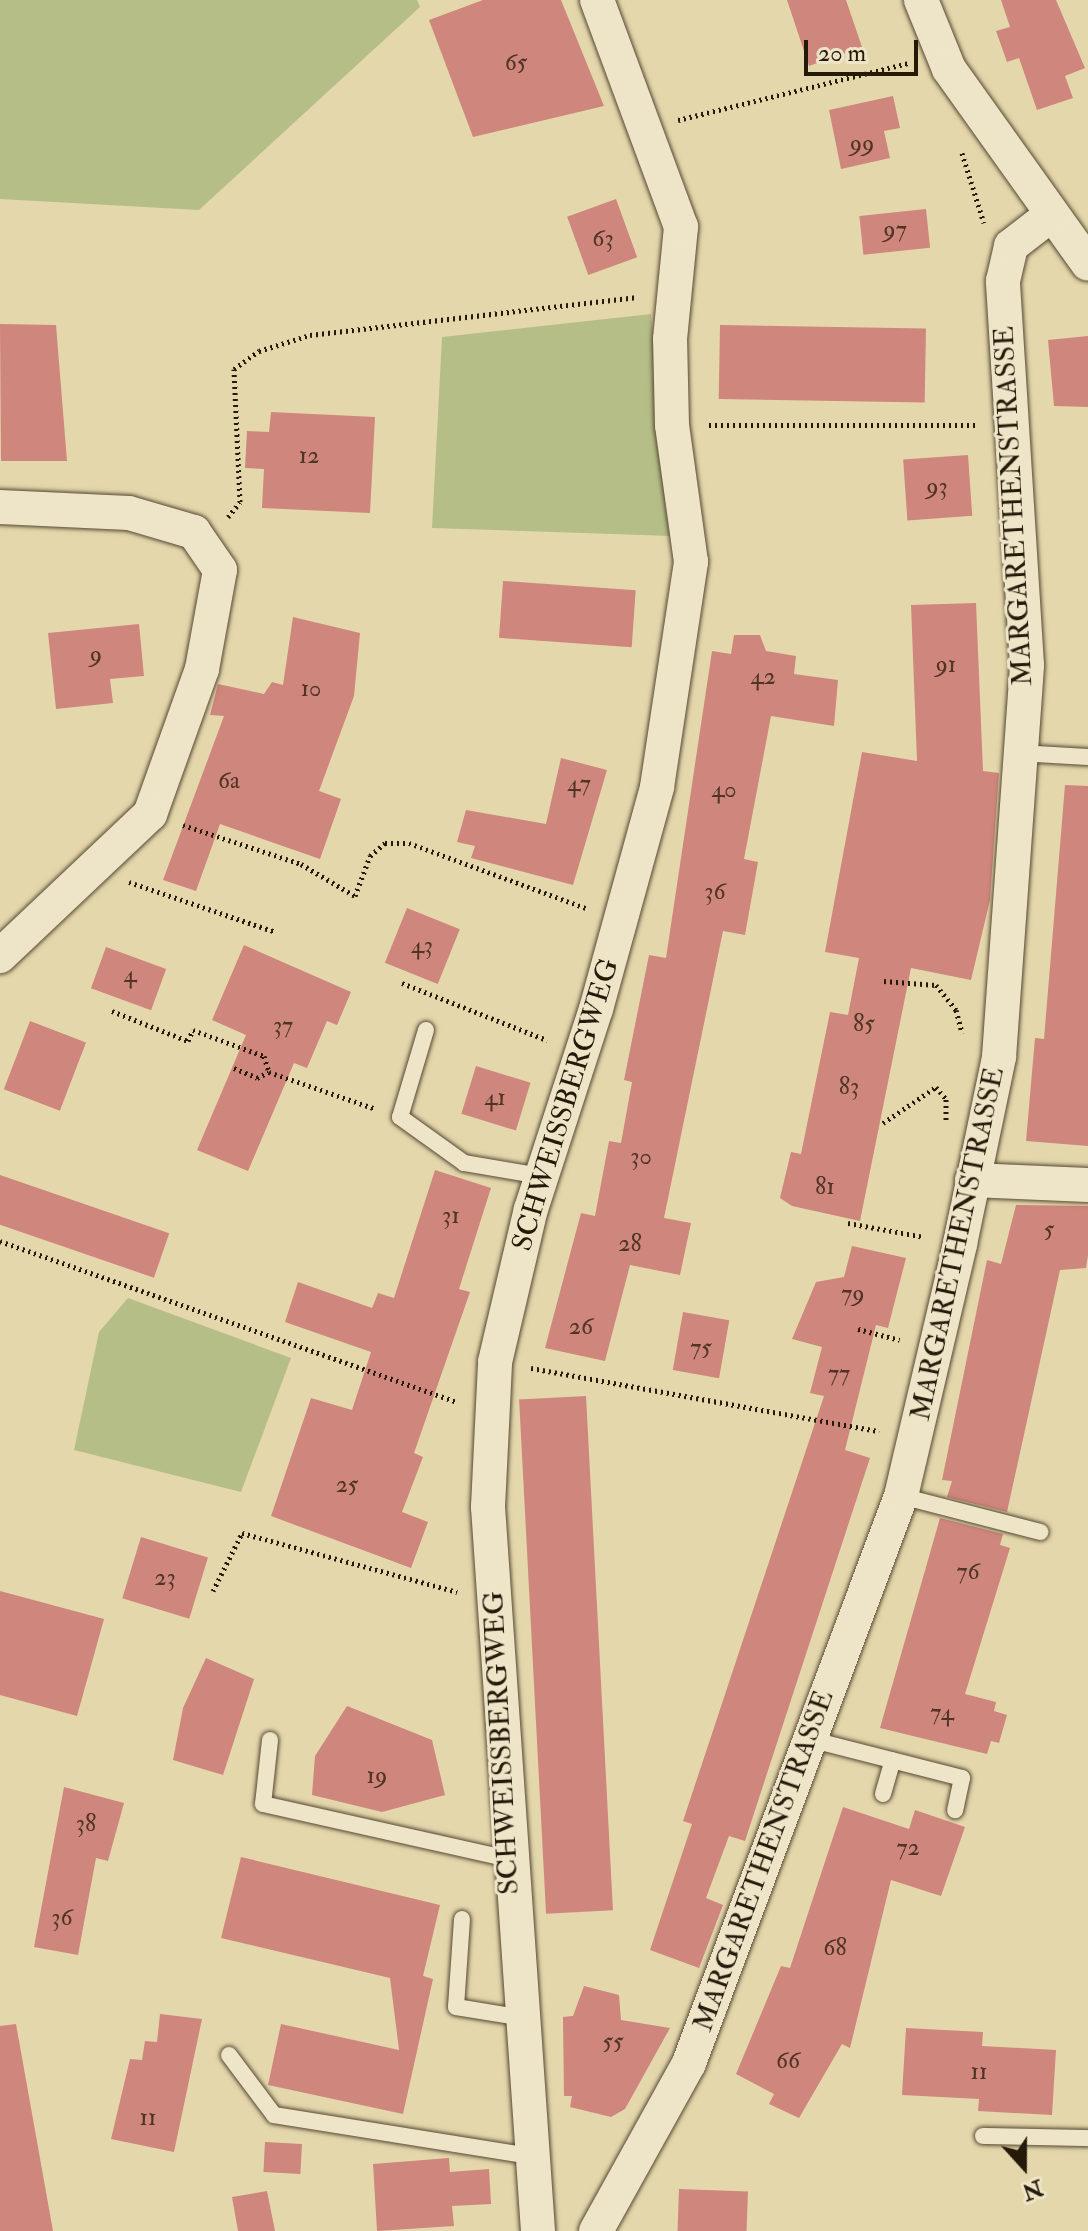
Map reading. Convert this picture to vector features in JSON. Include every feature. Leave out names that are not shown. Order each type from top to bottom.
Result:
[{"type":"street","name":"SCHWEISSBERGWEG","points":[[538,2231],[518,2017],[494,1602],[495,1362],[541,1176],[582,1054],[657,787],[691,562],[672,425],[670,339],[678,293],[681,227],[650,127],[597,0]]},
{"type":"street","points":[[921,0],[949,69],[1088,264]]},
{"type":"street","name":"MARGARETHENSTRASSE","points":[[596,2231],[689,2063],[901,1496],[960,1244],[994,1079],[1027,665],[1003,281],[1011,246],[1051,215]]},
{"type":"street","points":[[0,507],[129,513],[194,532],[215,555],[220,570],[202,669],[150,814],[0,956]]},
{"type":"street","points":[[972,1180],[1088,1185]]},
{"type":"lane","points":[[1018,753],[1088,757]]},
{"type":"lane","points":[[426,1030],[400,1117],[464,1163],[541,1176]]},
{"type":"lane","points":[[901,1496],[1040,1532]]},
{"type":"lane","points":[[809,1739],[962,1778],[955,1810]]},
{"type":"lane","points":[[270,1740],[263,1804],[509,1859]]},
{"type":"lane","points":[[883,1794],[893,1760]]},
{"type":"lane","points":[[462,1919],[456,2007],[518,2017]]},
{"type":"lane","points":[[229,2055],[274,2115],[531,2156]]},
{"type":"lane","points":[[983,2136],[1088,2138]]},
{"type":"path","points":[[650,127],[870,74]]},
{"type":"path","points":[[957,137],[1003,281]]},
{"type":"path","points":[[240,502],[234,369],[259,351],[310,335],[678,293]]},
{"type":"path","points":[[672,425],[1014,425]]},
{"type":"path","points":[[150,814],[301,864],[355,896],[370,856],[385,843],[409,843],[620,920]]},
{"type":"path","points":[[94,870],[276,932]]},
{"type":"path","points":[[884,981],[936,985],[956,1010],[967,1049],[994,1079]]},
{"type":"path","points":[[402,983],[582,1054]]},
{"type":"path","points":[[112,1011],[188,1041],[193,1030],[264,1056],[269,1072]]},
{"type":"path","points":[[234,1068],[257,1078],[269,1072],[400,1117]]},
{"type":"path","points":[[883,1123],[936,1087],[946,1099],[946,1130],[981,1139]]},
{"type":"path","points":[[848,1223],[960,1244]]},
{"type":"path","points":[[0,1241],[493,1414]]},
{"type":"path","points":[[495,1362],[915,1438]]},
{"type":"path","points":[[213,1591],[242,1533],[494,1602]]},
{"type":"green space","points":[[0,0],[417,0],[420,7],[199,210],[0,199]]},
{"type":"green space","points":[[651,314],[671,536],[432,528],[442,337]]},
{"type":"green space","points":[[128,1298],[291,1358],[241,1492],[74,1450],[99,1332]]},
{"type":"building","points":[[483,0],[561,0],[604,106],[473,137],[429,20]]},
{"type":"building","points":[[787,0],[846,0],[862,47],[809,66]]},
{"type":"building","points":[[1001,0],[1056,0],[1085,68],[1065,76],[1073,98],[1037,110],[1019,58],[1007,62],[996,31],[1010,27]]},
{"type":"building","points":[[893,96],[900,128],[884,131],[890,158],[841,169],[829,110]]},
{"type":"building","points":[[616,199],[637,257],[588,275],[567,217]]},
{"type":"building","points":[[926,209],[930,248],[863,255],[859,216]]},
{"type":"building","points":[[0,324],[56,325],[67,461],[1,461]]},
{"type":"building","points":[[720,325],[926,329],[925,403],[719,399]]},
{"type":"building","points":[[1088,336],[1088,407],[1054,406],[1048,340]]},
{"type":"building","points":[[271,412],[375,417],[370,513],[262,508],[264,469],[245,468],[247,431],[269,432]]},
{"type":"building","points":[[968,455],[972,516],[907,520],[903,460]]},
{"type":"building","points":[[503,581],[636,590],[632,647],[499,638]]},
{"type":"building","points":[[976,603],[983,771],[999,773],[990,900],[971,980],[911,968],[860,1221],[792,1206],[780,1198],[791,1152],[801,1154],[830,1012],[848,1015],[859,958],[825,952],[862,752],[917,761],[911,605]]},
{"type":"building","points":[[293,617],[360,633],[354,696],[319,791],[341,799],[320,859],[220,824],[196,891],[163,880],[224,716],[210,715],[218,684],[264,694],[272,682],[283,685]]},
{"type":"building","points":[[139,624],[144,676],[110,679],[113,703],[56,709],[48,633]]},
{"type":"building","points":[[734,635],[760,635],[766,651],[796,656],[794,674],[838,680],[834,726],[771,716],[744,859],[758,862],[745,935],[723,931],[664,1218],[691,1223],[680,1275],[630,1265],[605,1361],[545,1348],[581,1213],[595,1216],[609,1141],[621,1143],[632,1082],[624,1080],[649,955],[666,958],[712,651],[731,654]]},
{"type":"building","points":[[561,758],[607,770],[573,885],[471,858],[475,846],[457,842],[466,810],[546,824]]},
{"type":"building","points":[[1065,785],[1088,786],[1088,1146],[1026,1141],[1035,1038],[1044,1039]]},
{"type":"building","points":[[407,908],[460,929],[438,984],[385,963]]},
{"type":"building","points":[[244,945],[351,992],[337,1025],[327,1021],[307,1068],[294,1063],[248,1171],[197,1150],[246,1035],[212,1020]]},
{"type":"building","points":[[106,947],[166,969],[151,1010],[91,988]]},
{"type":"building","points":[[30,1021],[86,1043],[60,1111],[4,1089]]},
{"type":"building","points":[[476,1066],[531,1083],[516,1130],[461,1114]]},
{"type":"building","points":[[435,1170],[491,1188],[459,1289],[470,1292],[414,1453],[423,1457],[402,1512],[428,1522],[411,1568],[271,1516],[311,1398],[352,1410],[371,1352],[285,1322],[298,1282],[372,1308],[378,1293],[394,1298]]},
{"type":"building","points":[[0,1175],[169,1233],[154,1278],[0,1225]]},
{"type":"building","points":[[1016,1205],[1088,1206],[1088,1255],[1086,1268],[1060,1270],[1007,1512],[947,1497],[952,1481],[942,1480],[987,1260],[1001,1264]]},
{"type":"building","points":[[852,1246],[906,1258],[888,1328],[876,1325],[845,1450],[870,1458],[745,1841],[729,1836],[706,1898],[723,1905],[699,1968],[650,1950],[692,1824],[683,1821],[824,1396],[810,1393],[822,1347],[792,1339],[816,1282],[844,1277]]},
{"type":"building","points":[[683,1312],[729,1320],[719,1378],[673,1370]]},
{"type":"building","points":[[586,1396],[613,1910],[546,1914],[519,1400]]},
{"type":"building","points":[[940,1518],[1003,1534],[1000,1545],[1010,1548],[965,1694],[996,1702],[994,1711],[1007,1715],[999,1743],[991,1741],[987,1754],[880,1728]]},
{"type":"building","points":[[141,1537],[208,1557],[189,1619],[122,1598]]},
{"type":"building","points":[[0,1591],[104,1619],[77,1716],[0,1695]]},
{"type":"building","points":[[206,1658],[254,1679],[223,1775],[173,1760],[183,1708]]},
{"type":"building","points":[[347,1706],[432,1740],[445,1795],[382,1812],[312,1795],[315,1756]]},
{"type":"building","points":[[64,1787],[124,1803],[108,1861],[96,1858],[78,1955],[34,1947]]},
{"type":"building","points":[[843,1807],[909,1829],[915,1810],[965,1827],[941,1896],[891,1880],[850,2048],[842,2044],[799,2118],[769,2104],[774,2094],[736,2074],[781,1966],[790,1968]]},
{"type":"building","points":[[241,1857],[440,1905],[423,1976],[433,1979],[403,2114],[268,2085],[281,2024],[399,2050],[390,1978],[221,1938]]},
{"type":"building","points":[[584,1986],[619,1995],[621,2020],[670,2028],[625,2109],[611,2117],[570,2107],[572,2096],[564,2096],[563,2017],[573,2016]]},
{"type":"building","points":[[160,2014],[202,2019],[174,2152],[111,2139],[130,2059],[142,2060],[145,2041],[157,2042]]},
{"type":"building","points":[[16,2024],[53,2231],[0,2231],[0,2026]]},
{"type":"building","points":[[906,2028],[983,2032],[982,2046],[1056,2050],[1052,2115],[978,2111],[979,2099],[902,2095]]},
{"type":"building","points":[[265,2142],[302,2144],[300,2174],[263,2172]]},
{"type":"building","points":[[449,2158],[450,2172],[489,2169],[491,2204],[452,2206],[454,2226],[377,2231],[373,2164]]},
{"type":"building","points":[[679,2189],[748,2191],[747,2231],[678,2231]]},
{"type":"building","points":[[267,2191],[275,2231],[238,2231],[232,2197]]}]
